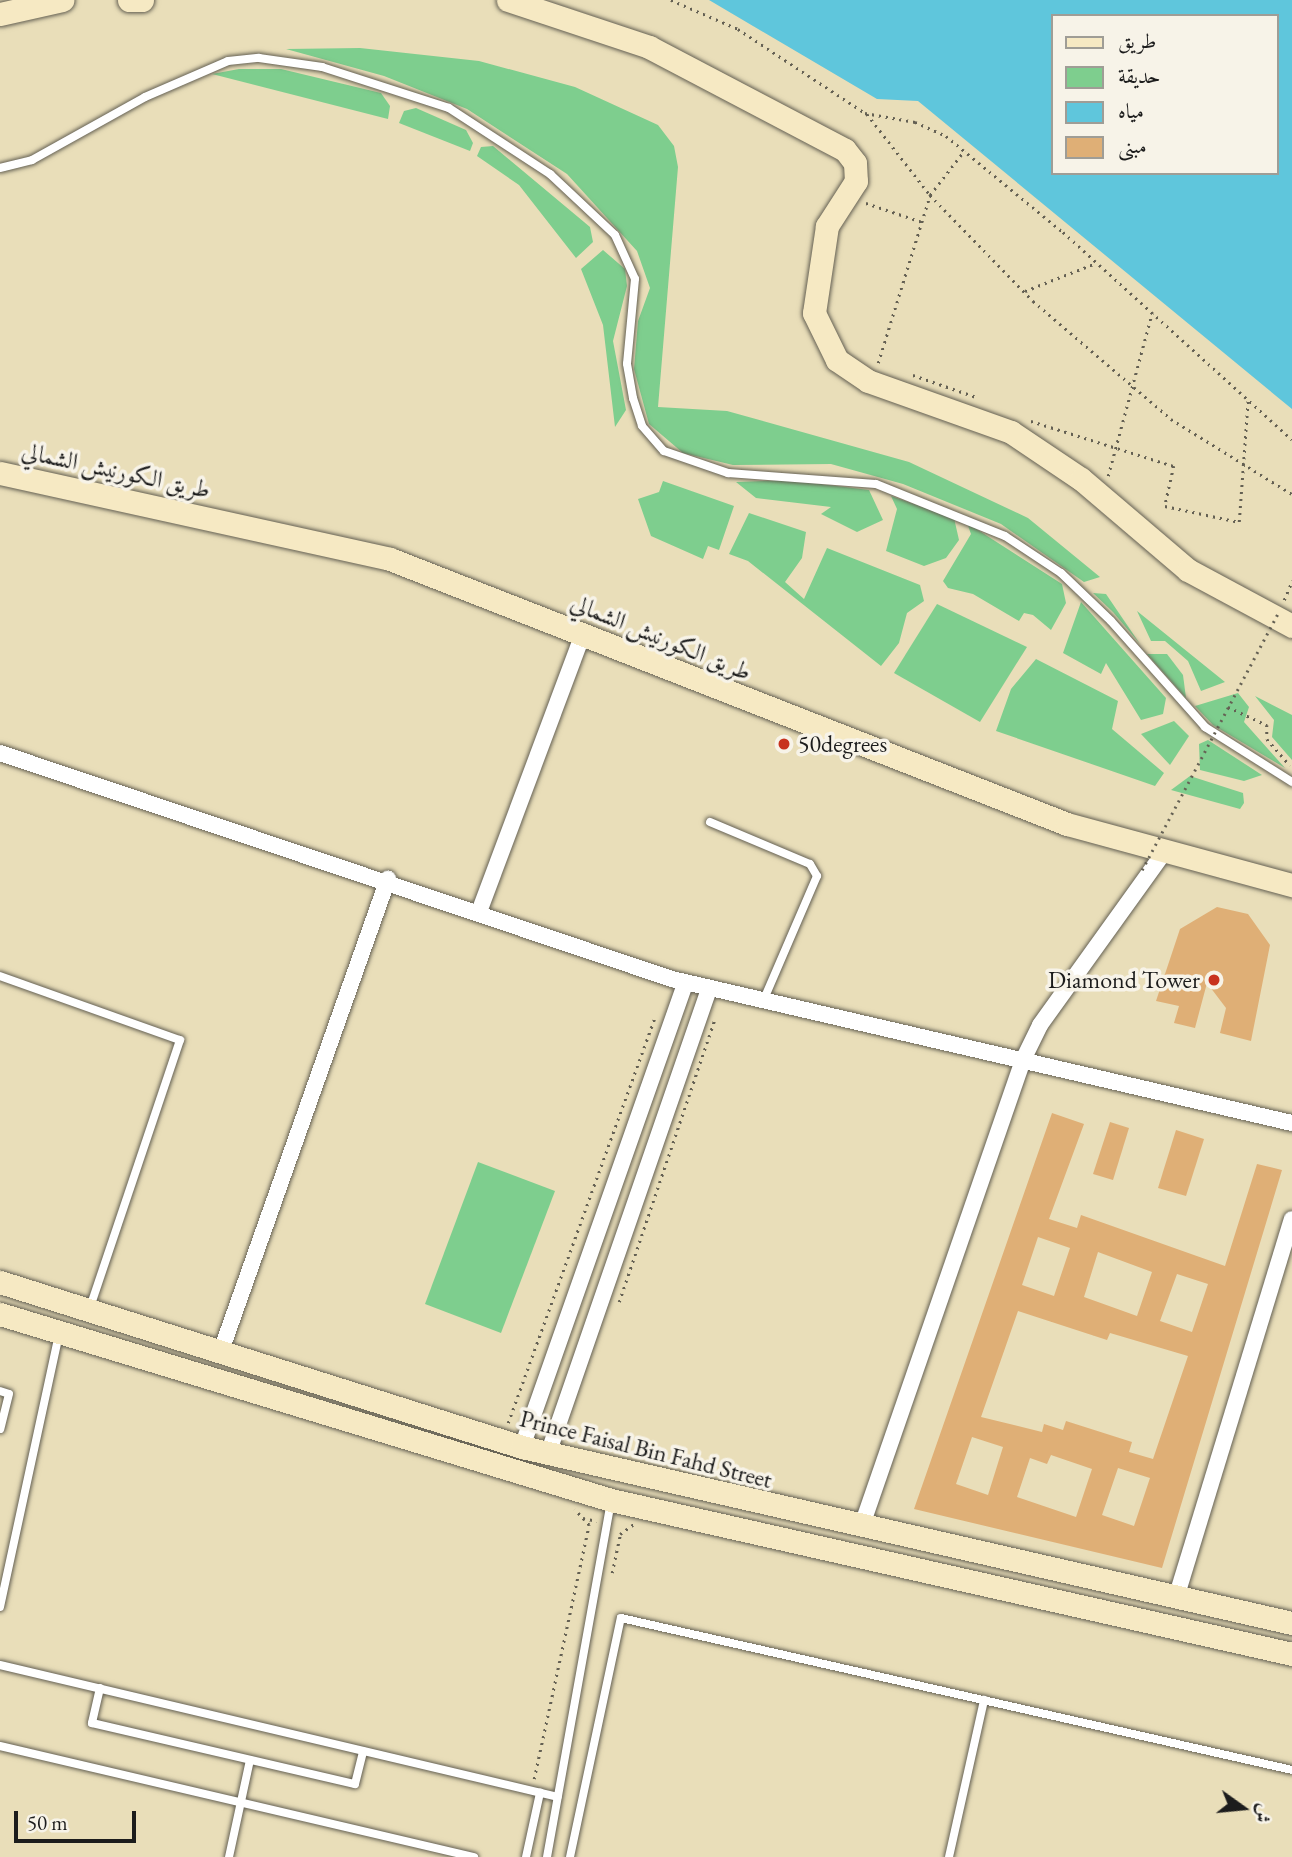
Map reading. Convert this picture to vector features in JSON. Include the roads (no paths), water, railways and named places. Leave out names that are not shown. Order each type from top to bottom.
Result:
[{"type":"main road","points":[[0,14],[62,0]]},
{"type":"main road","points":[[130,0],[142,0]]},
{"type":"main road","points":[[508,0],[649,47],[845,150],[855,163],[856,181],[827,226],[815,287],[814,313],[837,360],[869,381],[1010,432],[1102,497],[1188,570],[1286,618]]},
{"type":"main road","name":"طريق الكورنيش الشمالي","points":[[0,473],[338,543],[583,634],[1066,824],[1162,855],[1292,885]]},
{"type":"main road","name":"Prince Faisal Bin Fahd Street","points":[[0,1282],[548,1454],[861,1528],[1292,1623]]},
{"type":"main road","points":[[0,1314],[611,1500],[1292,1654]]},
{"type":"street","points":[[479,912],[583,634]]},
{"type":"street","points":[[0,753],[388,879],[685,983],[764,999],[1292,1123]]},
{"type":"street","points":[[861,1528],[1023,1060],[1041,1025],[1162,855]]},
{"type":"street","points":[[221,1351],[388,879]]},
{"type":"street","points":[[522,1447],[685,983]]},
{"type":"street","points":[[548,1454],[709,989]]},
{"type":"street","points":[[1176,1598],[1292,1219]]},
{"type":"lane","points":[[0,167],[32,160],[145,97],[228,61],[259,58],[322,67],[449,108],[550,174],[615,235],[635,279],[627,364],[632,398],[642,426],[664,451],[728,473],[876,484],[1005,536],[1061,573],[1101,611],[1205,727],[1292,782]]},
{"type":"lane","points":[[710,822],[810,864],[817,876],[764,999]]},
{"type":"lane","points":[[0,976],[180,1041],[89,1310]]},
{"type":"lane","points":[[0,1607],[59,1333]]},
{"type":"lane","points":[[0,1391],[9,1394],[0,1429]]},
{"type":"lane","points":[[547,1857],[611,1500]]},
{"type":"lane","points":[[570,1857],[621,1618],[1292,1770]]},
{"type":"lane","points":[[0,1665],[558,1797]]},
{"type":"lane","points":[[100,1688],[92,1723],[355,1784],[363,1751]]},
{"type":"lane","points":[[949,1857],[984,1700]]},
{"type":"lane","points":[[0,1746],[474,1857]]},
{"type":"lane","points":[[229,1857],[250,1760]]},
{"type":"lane","points":[[526,1857],[536,1792]]},
{"type":"water","points":[[709,0],[1292,0],[1292,409],[918,101],[877,99]]},
{"type":"place","name":"50degrees","points":[[784,744]]},
{"type":"place","name":"Diamond Tower","points":[[1214,980]]}]
